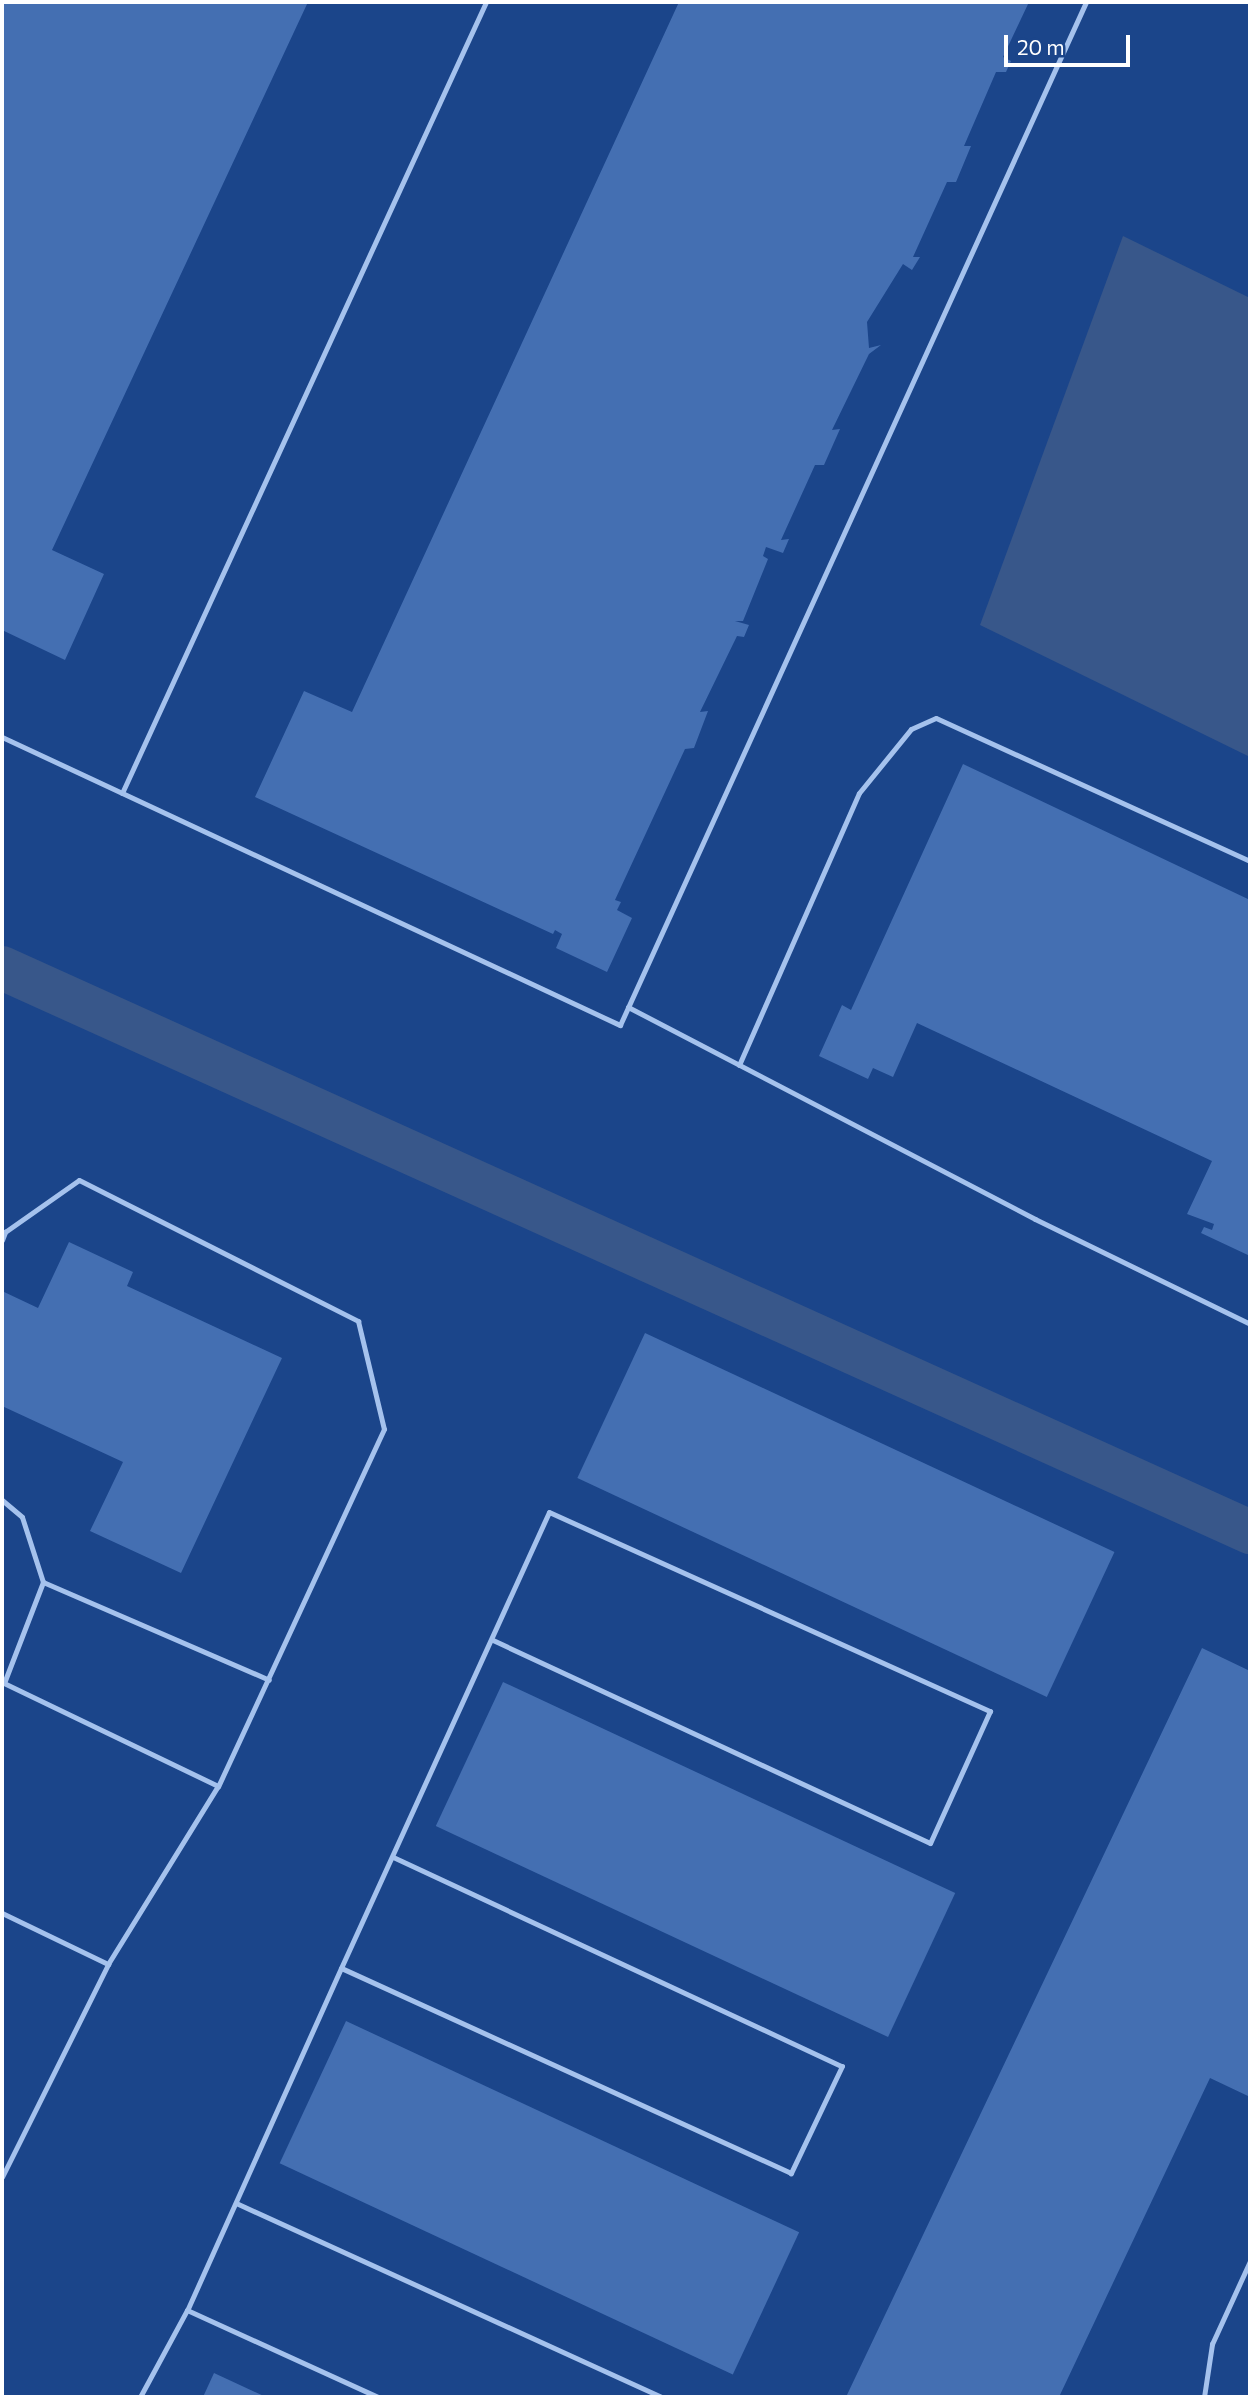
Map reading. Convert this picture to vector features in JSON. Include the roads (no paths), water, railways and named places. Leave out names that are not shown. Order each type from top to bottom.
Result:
[{"type":"lane","points":[[122,793],[486,2]]},
{"type":"lane","points":[[2,737],[620,1025],[1086,2]]},
{"type":"lane","points":[[739,1065],[859,793],[911,729],[936,718],[1250,861]]},
{"type":"lane","points":[[628,1007],[1035,1219],[1250,1324]]},
{"type":"lane","points":[[2,1240],[5,1232],[79,1180],[358,1321],[384,1429],[218,1786],[108,1964],[2,2177]]},
{"type":"lane","points":[[2,1500],[22,1517],[43,1582],[3,1682],[218,1786]]},
{"type":"lane","points":[[140,2397],[187,2310],[549,1512],[990,1711],[930,1843],[492,1640]]},
{"type":"lane","points":[[43,1582],[269,1680]]},
{"type":"lane","points":[[341,1968],[792,2173],[842,2066],[393,1857]]},
{"type":"lane","points":[[2,1913],[108,1964]]},
{"type":"lane","points":[[236,2203],[661,2397]]},
{"type":"lane","points":[[1204,2397],[1212,2344],[1250,2261]]},
{"type":"lane","points":[[187,2310],[378,2397]]},
{"type":"water","points":[[1123,236],[1250,298],[1250,757],[980,625]]},
{"type":"waterway","points":[[2,968],[1250,1532]]}]
